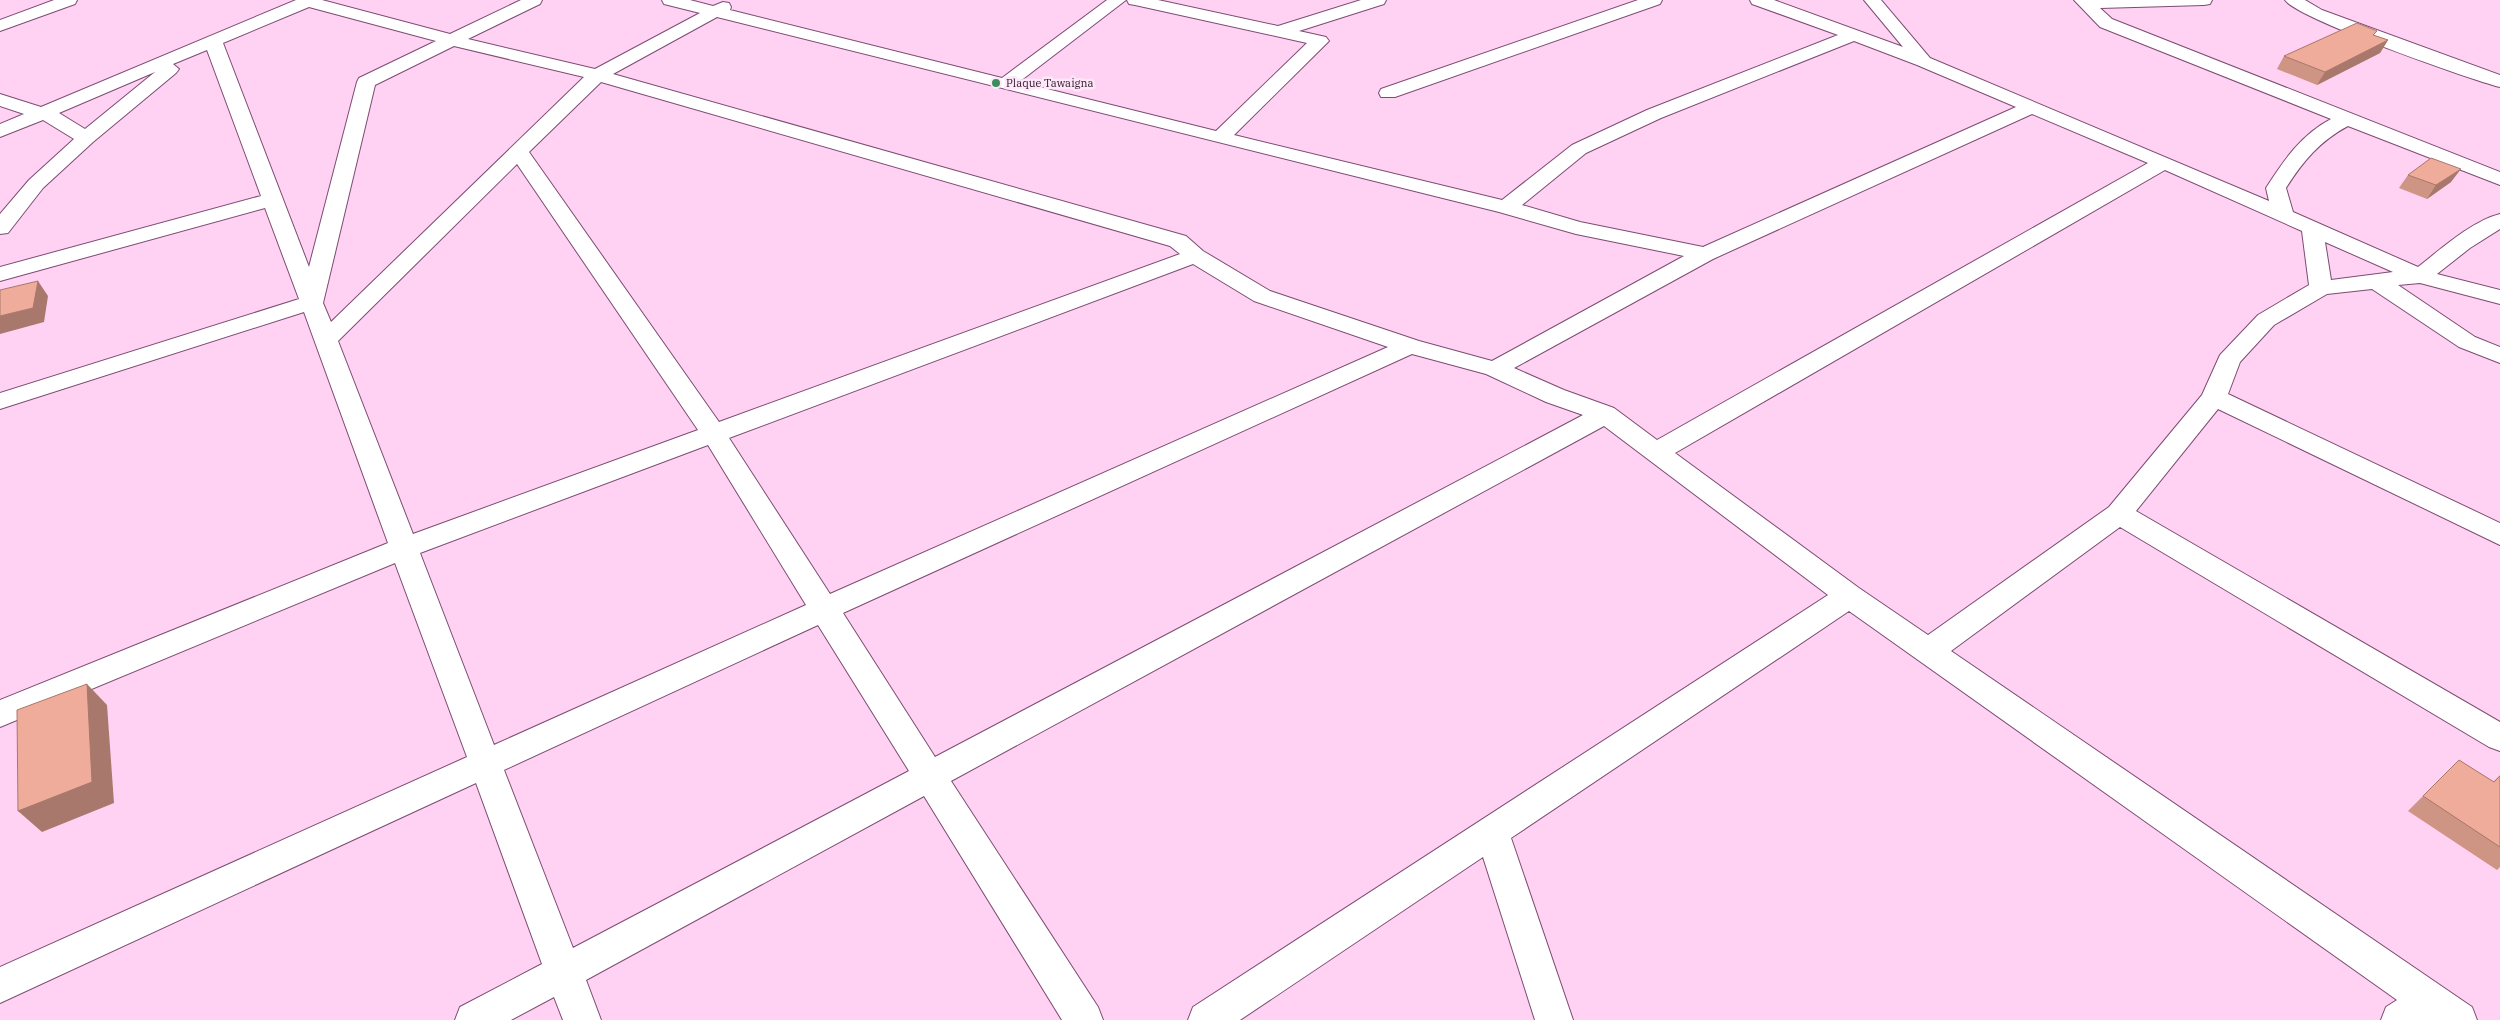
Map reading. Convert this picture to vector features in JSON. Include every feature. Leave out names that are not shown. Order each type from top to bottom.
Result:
[{"type":"street","points":[[0,26],[68,0]]},
{"type":"street","points":[[312,302],[366,82],[534,0]]},
{"type":"street","points":[[670,0],[1220,138],[1506,206],[1576,228],[1705,254]]},
{"type":"street","points":[[326,340],[597,76],[735,0]]},
{"type":"street","points":[[1005,84],[1118,0]]},
{"type":"street","points":[[1135,0],[1320,41],[1220,138]]},
{"type":"street","points":[[1280,32],[1378,0]]},
{"type":"street","points":[[1388,93],[1654,0]]},
{"type":"street","points":[[1758,0],[1923,61],[2164,162],[2420,276],[2500,297]]},
{"type":"street","points":[[1872,0],[1923,61]]},
{"type":"street","points":[[2083,2],[2204,0]]},
{"type":"street","points":[[2293,0],[2325,17],[2500,81]]},
{"type":"street","points":[[0,131],[309,1],[451,40],[597,76],[1178,241],[1195,256],[1262,296],[1410,346],[1496,369],[1554,396],[1605,414],[1850,596],[2429,1013]]},
{"type":"street","points":[[2083,2],[2106,23],[2500,179]]},
{"type":"street","points":[[1506,206],[1579,149],[1654,114],[1852,36]]},
{"type":"street","points":[[0,228],[36,184],[86,138],[205,45]]},
{"type":"street","points":[[205,45],[273,199],[582,1020]]},
{"type":"street","points":[[0,100],[51,116],[86,138]]},
{"type":"street","points":[[1496,369],[1705,254],[2031,107]]},
{"type":"street","points":[[2284,216],[2276,188],[2299,152],[2323,131],[2348,118]]},
{"type":"street","points":[[519,152],[713,433],[1084,1020]]},
{"type":"street","points":[[1656,452],[2164,162]]},
{"type":"street","points":[[0,274],[273,199]]},
{"type":"street","points":[[1928,651],[2119,514],[2214,397],[2229,360],[2266,320],[2321,288],[2420,276],[2462,244],[2500,220]]},
{"type":"street","points":[[2312,228],[2321,288]]},
{"type":"street","points":[[0,714],[404,548],[1195,256]]},
{"type":"street","points":[[2376,281],[2467,342],[2500,356]]},
{"type":"street","points":[[0,401],[312,302]]},
{"type":"street","points":[[0,985],[825,609],[1410,346]]},
{"type":"street","points":[[2214,397],[2500,535]]},
{"type":"street","points":[[474,1020],[1605,414]]},
{"type":"street","points":[[2119,514],[2500,738]]},
{"type":"street","points":[[1207,1020],[1850,596]]},
{"type":"street","points":[[1492,832],[1554,1020]]},
{"type":"building","points":[[2357,23],[2377,31],[2373,35],[2388,40],[2325,72],[2284,56]]},
{"type":"building","points":[[2431,158],[2461,169],[2436,185],[2408,175]]},
{"type":"building","points":[[38,281],[33,308],[0,316],[0,290]]},
{"type":"building","points":[[87,684],[92,782],[18,811],[17,710]]},
{"type":"building","points":[[2459,760],[2494,782],[2500,776],[2500,847],[2423,796]]},
{"type":"place","name":"Plaque Tawaigna","points":[[996,83]]}]
